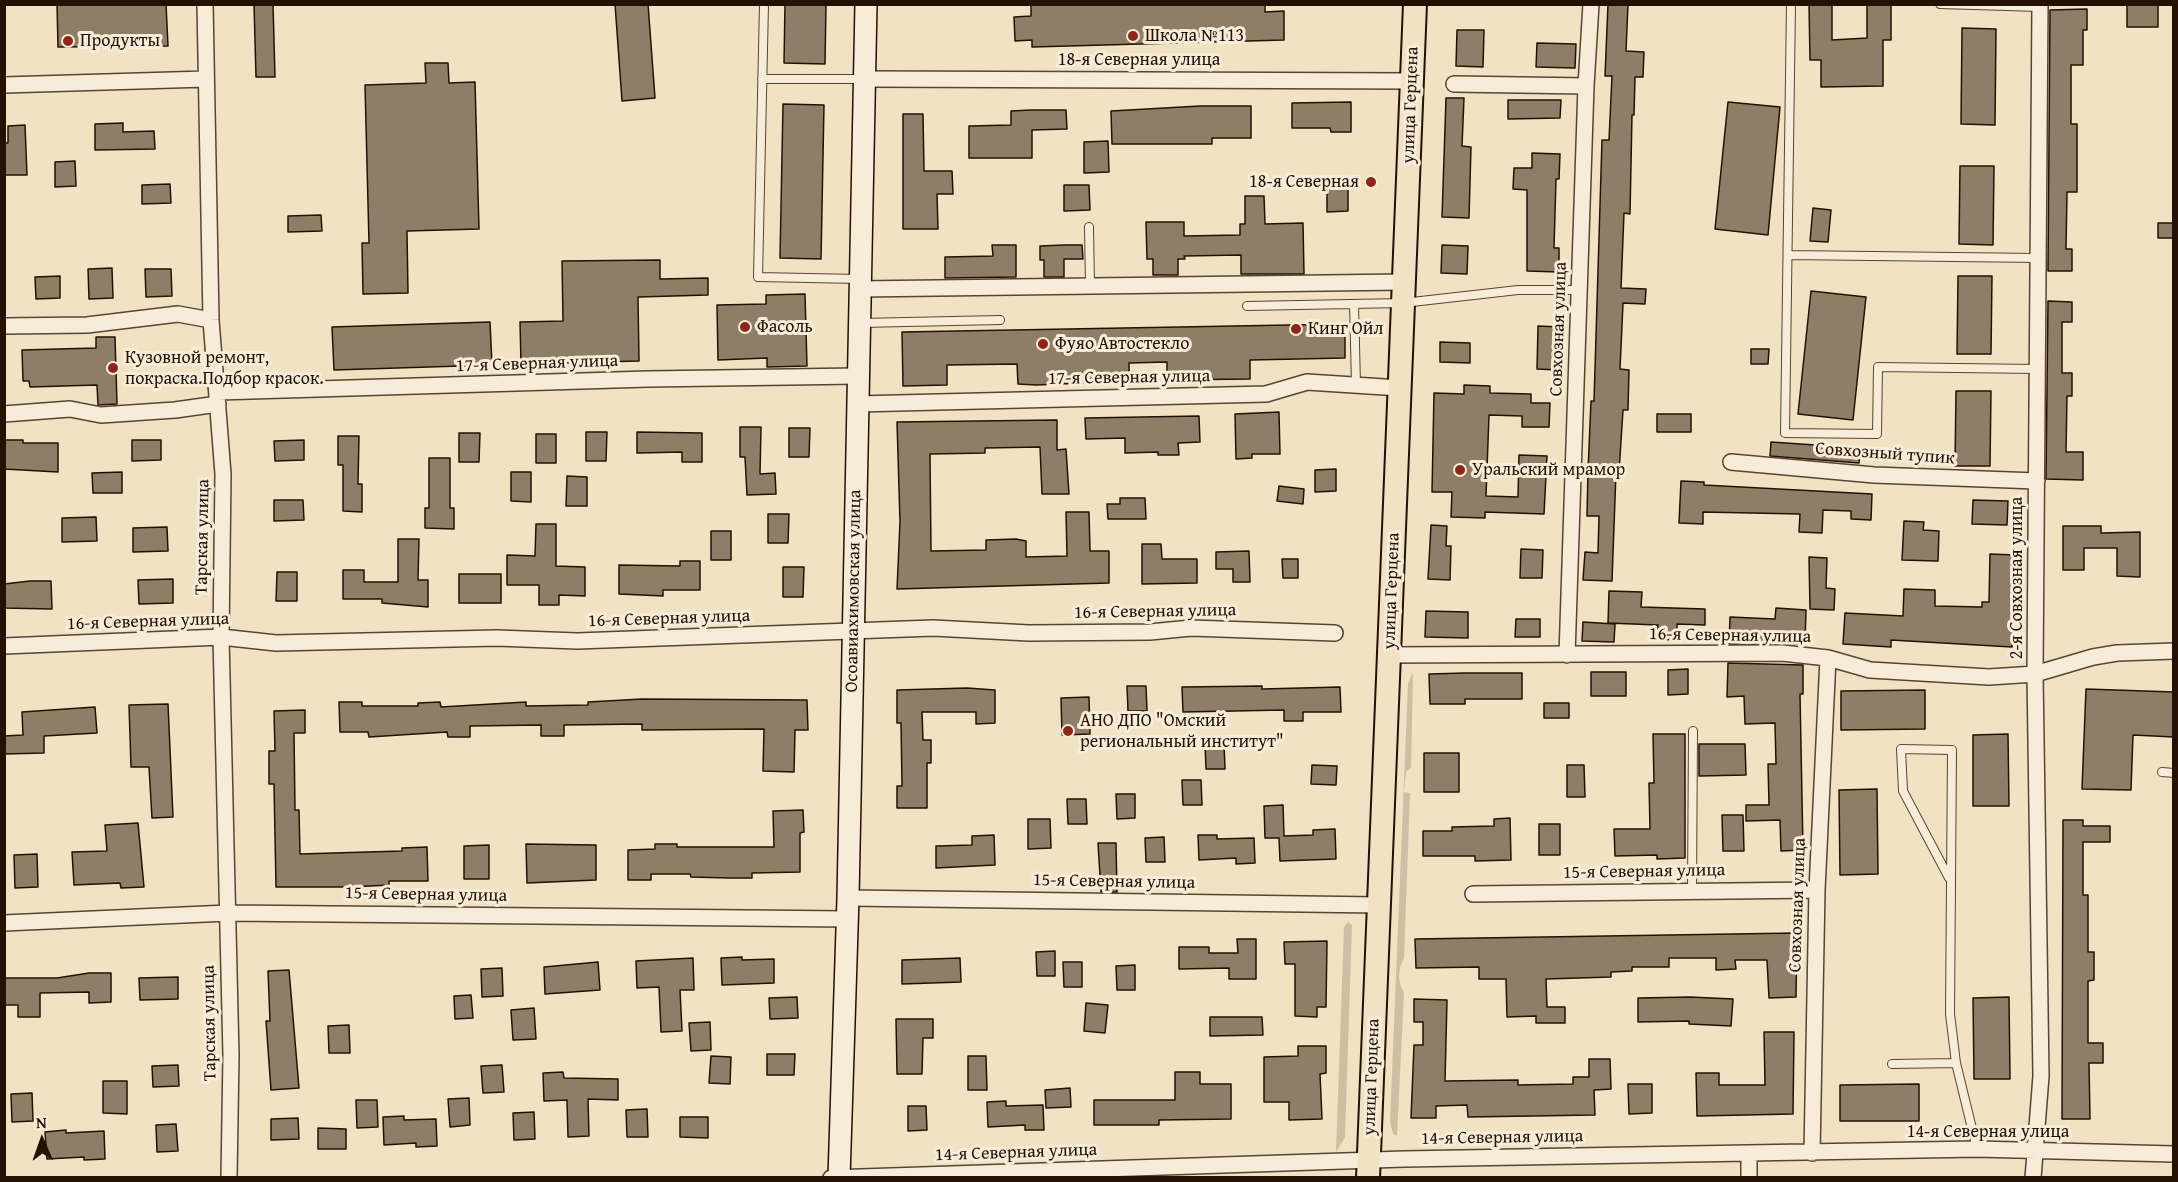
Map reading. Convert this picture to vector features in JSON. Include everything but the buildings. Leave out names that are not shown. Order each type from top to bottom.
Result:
[{"type":"main road","name":"улица Герцена","points":[[1369,1169],[1415,4]]},
{"type":"street","name":"Тарская улица","points":[[205,4],[212,320],[224,474],[221,637],[231,1055],[230,1178]]},
{"type":"street","name":"Осоавиахимовская улица","points":[[839,1177],[848,908],[866,4]]},
{"type":"street","name":"Совхозная улица","points":[[1568,655],[1586,86],[1591,4]]},
{"type":"street","name":"2-я Совхозная улица","points":[[2035,1151],[2041,1076],[2035,674],[2040,6]]},
{"type":"street","points":[[4,85],[206,79]]},
{"type":"street","name":"18-я Северная улица","points":[[866,79],[1413,81]]},
{"type":"street","points":[[1454,84],[1586,86]]},
{"type":"street","points":[[859,284],[1403,292]]},
{"type":"street","points":[[4,326],[87,325],[178,314],[212,320]]},
{"type":"street","name":"17-я Северная улица","points":[[4,414],[69,410],[101,415],[175,410],[218,398],[648,379],[858,376]]},
{"type":"street","name":"17-я Северная улица","points":[[857,404],[1266,394],[1307,382],[1330,381],[1356,387],[1400,388]]},
{"type":"street","name":"Совхозный тупик","points":[[1731,462],[1875,476],[2037,481]]},
{"type":"street","name":"16-я Северная улица","points":[[4,646],[221,637],[276,643],[497,638],[577,641],[854,633],[933,628],[1029,633],[1150,632],[1191,628],[1335,633]]},
{"type":"street","name":"16-я Северная улица","points":[[1389,655],[1782,653],[1828,658],[1881,671],[1946,676],[2035,674],[2093,657],[2174,651]]},
{"type":"street","name":"Совхозная улица","points":[[1812,1153],[1817,890],[1828,658]]},
{"type":"street","name":"15-я Северная улица","points":[[1473,894],[1817,890]]},
{"type":"street","name":"15-я Северная улица","points":[[4,923],[228,913],[1379,905]]},
{"type":"street","name":"14-я Северная улица","points":[[831,1178],[1369,1169],[1977,1149],[2174,1154]]},
{"type":"street","points":[[2033,1178],[2035,1151]]},
{"type":"street","points":[[1749,1155],[1749,1178]]},
{"type":"lane","points":[[764,4],[758,277],[859,284]]},
{"type":"lane","points":[[1791,4],[1785,433],[1877,434],[1878,367],[2037,369]]},
{"type":"lane","points":[[1940,4],[2040,6]]},
{"type":"lane","points":[[762,79],[866,79]]},
{"type":"lane","points":[[1089,226],[1090,286]]},
{"type":"lane","points":[[1788,255],[2038,258]]},
{"type":"lane","points":[[1247,306],[1354,304],[1403,292],[1580,290]]},
{"type":"lane","points":[[1354,304],[1356,387]]},
{"type":"lane","points":[[858,323],[1000,320]]},
{"type":"lane","points":[[1692,891],[1693,731]]},
{"type":"lane","points":[[1949,878],[1903,791],[1901,749],[1953,750],[1949,878],[1950,1014],[1956,1063],[1977,1149]]},
{"type":"lane","points":[[2162,772],[2174,773]]},
{"type":"lane","points":[[1892,1064],[1956,1063]]},
{"type":"shaded area","points":[[1413,672],[1411,768],[1406,772],[1404,792],[1410,793],[1404,958],[1399,975],[1404,992],[1397,1136],[1393,1134],[1390,1122],[1408,684]]},
{"type":"shaded area","points":[[1348,922],[1352,925],[1345,1137],[1336,1152],[1344,927]]},
{"type":"place","name":"Школа №113","points":[[1133,36]]},
{"type":"place","name":"Продукты","points":[[68,41]]},
{"type":"place","name":"18-я Северная","points":[[1371,182]]},
{"type":"place","name":"Фасоль","points":[[745,327]]},
{"type":"place","name":"Кинг Ойл","points":[[1296,329]]},
{"type":"place","name":"Фуяо Автостекло","points":[[1043,344]]},
{"type":"place","name":"Кузовной ремонт, покраска.Подбор красок.","points":[[113,368]]},
{"type":"place","name":"Уральский мрамор","points":[[1460,470]]},
{"type":"place","name":"АНО ДПО \"Омский региональный институт\"","points":[[1068,731]]}]
